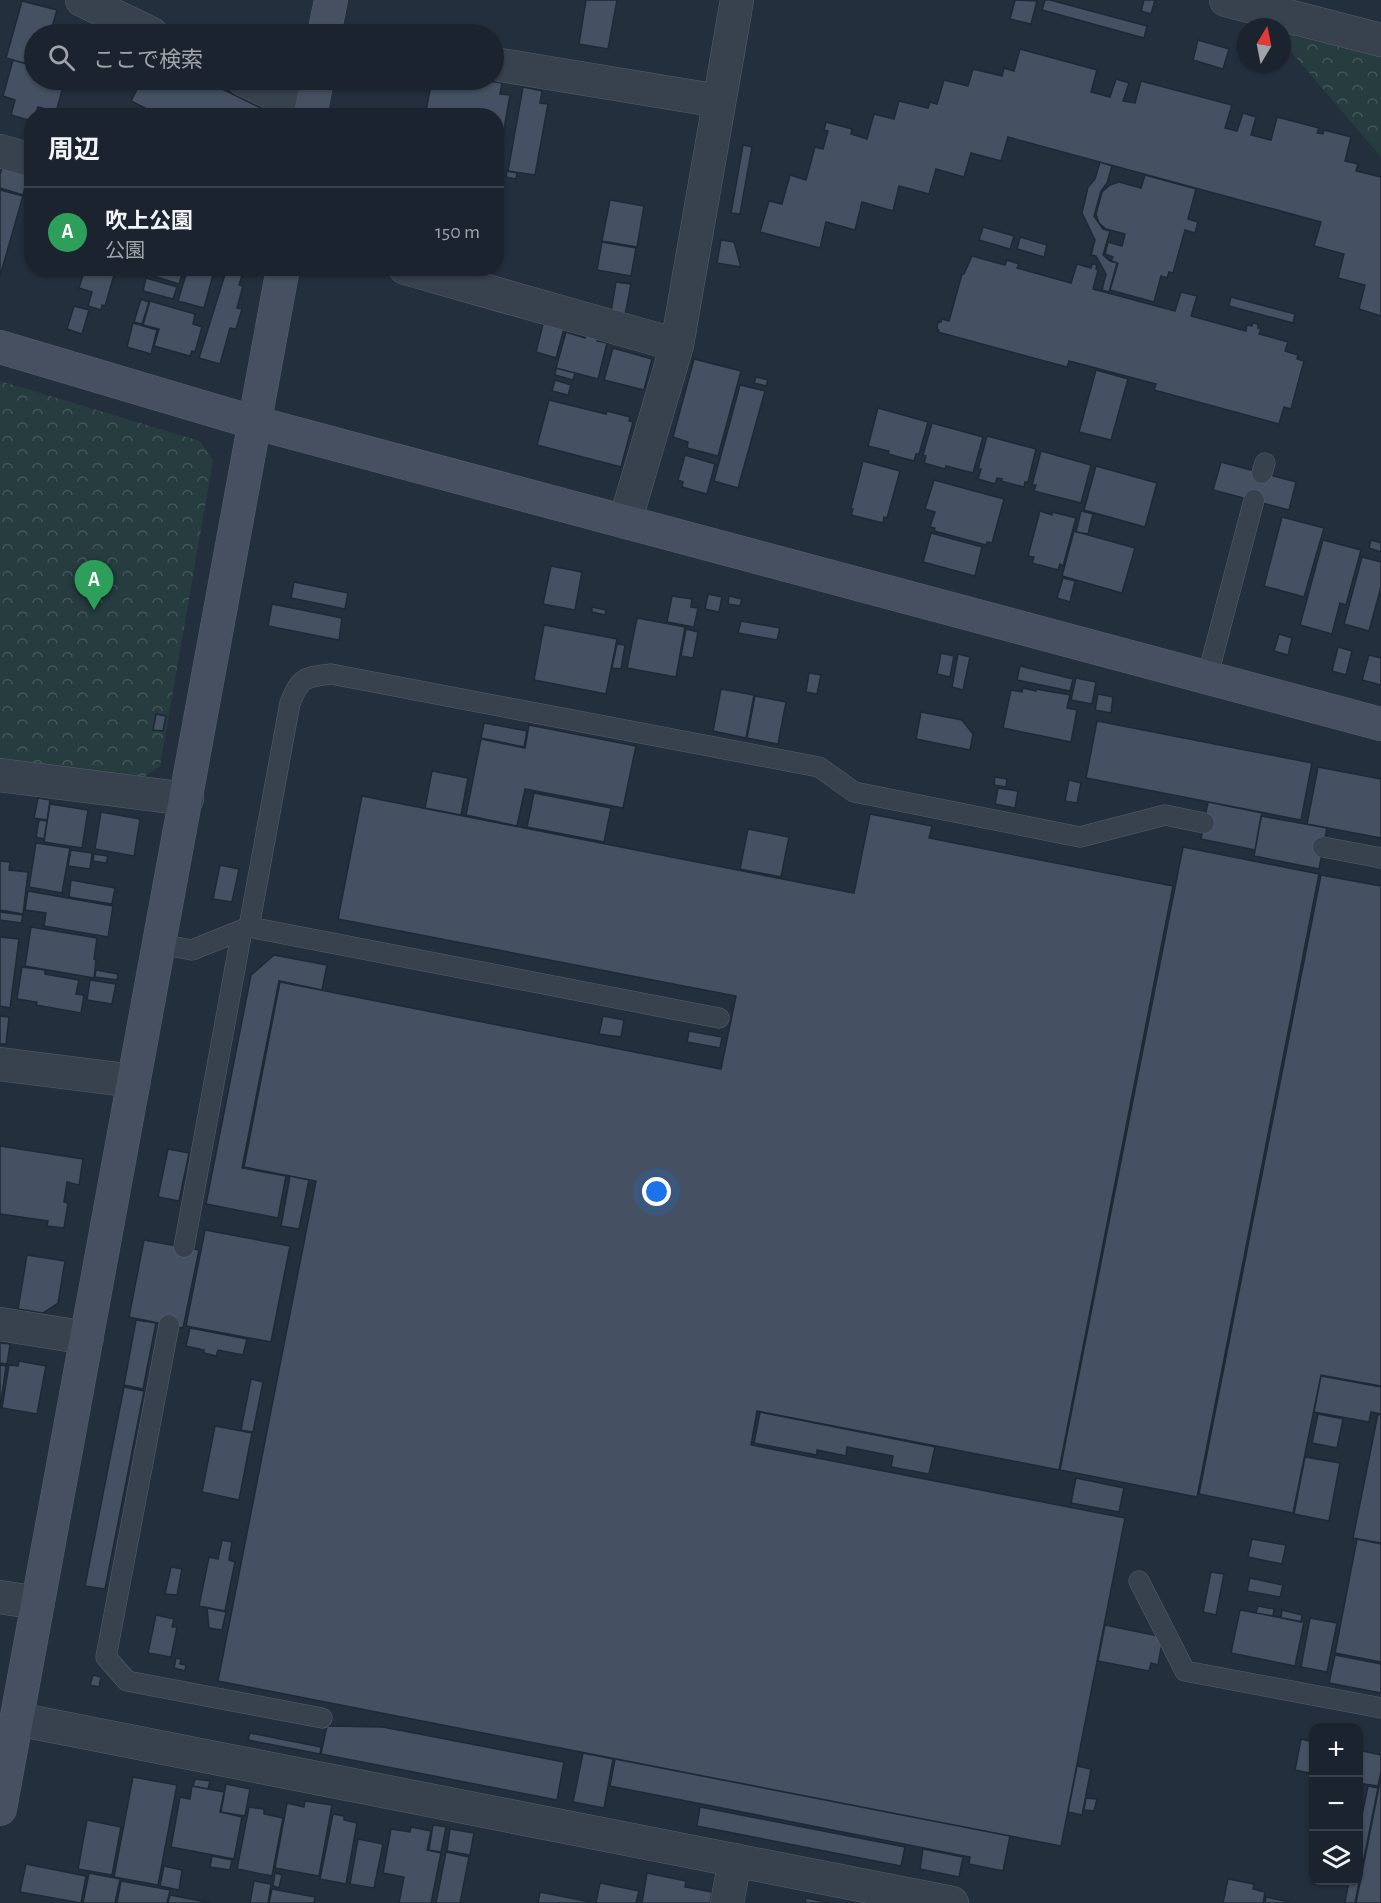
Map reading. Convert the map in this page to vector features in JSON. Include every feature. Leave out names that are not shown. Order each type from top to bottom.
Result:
[{"type":"street","points":[[82,0],[131,24]]},
{"type":"street","points":[[326,24],[331,0]]},
{"type":"street","points":[[625,522],[677,345],[737,0]]},
{"type":"street","points":[[1226,0],[1381,40]]},
{"type":"street","points":[[504,66],[719,101]]},
{"type":"street","points":[[263,90],[298,108]]},
{"type":"street","points":[[311,108],[314,90]]},
{"type":"street","points":[[0,151],[24,158]]},
{"type":"street","points":[[0,1809],[282,276]]},
{"type":"street","points":[[433,276],[677,345]]},
{"type":"street","points":[[0,347],[256,423],[1381,724]]},
{"type":"street","points":[[0,775],[187,799]]},
{"type":"street","points":[[0,1064],[134,1081]]},
{"type":"street","points":[[0,1324],[87,1338]]},
{"type":"street","points":[[0,1597],[38,1603]]},
{"type":"street","points":[[17,1719],[952,1903]]},
{"type":"street","points":[[727,1903],[735,1860]]},
{"type":"lane","points":[[1207,678],[1254,500]]},
{"type":"lane","points":[[184,1247],[290,703],[297,686],[310,676],[331,674],[819,767],[855,792],[1080,837],[1165,815],[1204,823]]},
{"type":"lane","points":[[1323,847],[1381,858]]},
{"type":"lane","points":[[159,944],[192,950],[245,929],[719,1018]]},
{"type":"lane","points":[[169,1325],[106,1657],[127,1681],[322,1718]]},
{"type":"lane","points":[[1139,1581],[1185,1671],[1381,1708]]},
{"type":"green space","points":[[1291,34],[1381,57],[1381,157],[1291,52]]},
{"type":"green space","points":[[0,381],[200,441],[213,461],[160,766],[144,777],[0,759]]},
{"type":"building","points":[[586,0],[617,0],[608,49],[579,44]]},
{"type":"building","points":[[1015,0],[1037,1],[1031,24],[1010,19]]},
{"type":"building","points":[[1045,0],[1147,26],[1144,38],[1042,10]]},
{"type":"building","points":[[1144,0],[1155,0],[1151,14],[1141,11]]},
{"type":"building","points":[[22,1],[57,10],[53,24],[24,24],[24,63],[6,58]]},
{"type":"building","points":[[1198,40],[1229,49],[1223,69],[1193,60]]},
{"type":"building","points":[[1020,49],[1097,70],[1091,92],[1110,97],[1116,79],[1129,83],[1123,101],[1135,103],[1141,81],[1232,105],[1225,128],[1237,131],[1243,113],[1256,117],[1251,135],[1271,140],[1277,117],[1319,128],[1317,133],[1323,134],[1324,130],[1351,137],[1345,161],[1358,164],[1356,171],[1381,177],[1381,316],[1359,309],[1365,285],[1338,278],[1344,254],[1314,246],[1321,222],[1008,137],[1001,161],[971,153],[964,177],[936,169],[929,194],[899,186],[893,211],[862,202],[855,230],[826,222],[820,248],[760,232],[769,201],[782,204],[790,175],[806,180],[815,147],[823,149],[828,131],[824,130],[826,122],[852,129],[851,134],[867,139],[874,114],[894,119],[899,101],[928,108],[930,102],[937,104],[944,80],[968,86],[973,69],[1002,76],[1004,68],[1014,71]]},
{"type":"building","points":[[13,60],[24,63],[24,90],[62,90],[57,108],[24,108],[24,119],[11,115],[15,100],[3,96]]},
{"type":"building","points":[[523,87],[542,91],[540,103],[548,104],[535,175],[508,171]]},
{"type":"building","points":[[137,90],[224,90],[261,108],[145,108],[131,101]]},
{"type":"building","points":[[430,90],[501,90],[500,94],[510,95],[504,129],[504,108],[427,108]]},
{"type":"building","points":[[743,145],[752,147],[740,214],[731,213]]},
{"type":"building","points":[[1100,162],[1112,166],[1107,183],[1101,191],[1094,216],[1103,229],[1110,231],[1103,255],[1117,263],[1109,292],[1102,290],[1106,274],[1096,256],[1091,255],[1095,240],[1082,213],[1088,187],[1095,179]]},
{"type":"building","points":[[3,166],[24,172],[23,195],[0,188],[0,174]]},
{"type":"building","points":[[507,171],[517,173],[516,179],[506,177]]},
{"type":"building","points":[[1145,175],[1196,189],[1188,219],[1198,222],[1195,233],[1185,230],[1173,273],[1169,272],[1167,278],[1161,276],[1154,302],[1110,290],[1118,263],[1111,261],[1113,257],[1105,254],[1108,242],[1122,246],[1125,234],[1106,229],[1099,223],[1096,214],[1102,192],[1110,185],[1119,182],[1141,188]]},
{"type":"building","points":[[0,190],[23,196],[0,276]]},
{"type":"building","points":[[610,200],[644,206],[637,247],[602,241]]},
{"type":"building","points":[[983,227],[1014,236],[1010,249],[979,240]]},
{"type":"building","points":[[1020,237],[1047,245],[1044,257],[1017,249]]},
{"type":"building","points":[[721,240],[734,242],[741,267],[717,263]]},
{"type":"building","points":[[602,242],[636,248],[631,276],[597,270]]},
{"type":"building","points":[[972,256],[1005,265],[1007,260],[1019,264],[1017,268],[1071,283],[1077,264],[1091,268],[1092,264],[1097,265],[1098,270],[1093,289],[1175,311],[1181,292],[1197,296],[1191,316],[1246,331],[1247,325],[1258,324],[1258,328],[1261,328],[1259,334],[1288,342],[1285,351],[1298,355],[1297,359],[1304,361],[1291,409],[1284,407],[1279,424],[1154,390],[1156,384],[1069,361],[1067,367],[938,332],[938,321],[941,322],[942,319],[949,321],[962,274]]},
{"type":"building","points":[[83,276],[114,276],[105,306],[102,305],[101,310],[88,306],[92,292],[79,288]]},
{"type":"building","points":[[153,276],[182,276],[179,284]]},
{"type":"building","points":[[186,276],[213,276],[204,308],[178,301]]},
{"type":"building","points":[[225,276],[242,276],[239,285],[243,286],[237,308],[242,309],[236,329],[230,328],[220,364],[199,358]]},
{"type":"building","points":[[146,278],[177,287],[173,299],[143,291]]},
{"type":"building","points":[[616,282],[631,284],[625,315],[611,312]]},
{"type":"building","points":[[1231,297],[1295,314],[1293,323],[1229,306]]},
{"type":"building","points":[[141,299],[149,302],[142,324],[134,322]]},
{"type":"building","points":[[150,301],[195,314],[193,324],[202,327],[195,352],[192,351],[190,356],[154,346],[159,329],[143,325]]},
{"type":"building","points":[[74,306],[89,310],[82,334],[67,329]]},
{"type":"building","points":[[544,320],[565,325],[556,358],[536,352]]},
{"type":"building","points":[[133,323],[157,330],[151,354],[127,347]]},
{"type":"building","points":[[566,332],[585,338],[586,334],[598,337],[597,341],[607,343],[598,379],[556,368]]},
{"type":"building","points":[[613,348],[652,359],[644,390],[604,380]]},
{"type":"building","points":[[694,359],[741,371],[718,456],[687,448],[688,442],[673,437]]},
{"type":"building","points":[[556,368],[575,373],[573,380],[555,375]]},
{"type":"building","points":[[1096,370],[1128,379],[1111,440],[1079,432]]},
{"type":"building","points":[[756,377],[768,380],[766,386],[754,383]]},
{"type":"building","points":[[555,380],[571,385],[568,395],[552,391]]},
{"type":"building","points":[[740,385],[765,391],[738,488],[714,481]]},
{"type":"building","points":[[549,400],[606,414],[607,411],[630,417],[629,421],[633,422],[621,467],[537,445]]},
{"type":"building","points":[[878,408],[928,422],[919,454],[916,454],[914,461],[868,446]]},
{"type":"building","points":[[932,423],[983,437],[973,473],[924,463],[926,456],[923,455]]},
{"type":"building","points":[[987,436],[1036,449],[1028,482],[1025,482],[1024,487],[997,478],[995,484],[978,479],[981,469],[978,469]]},
{"type":"building","points":[[1041,451],[1091,465],[1081,503],[1034,491],[1036,485],[1032,485]]},
{"type":"building","points":[[685,455],[715,464],[707,494],[682,487],[683,482],[678,480]]},
{"type":"building","points":[[863,461],[900,471],[887,518],[884,517],[883,523],[851,515]]},
{"type":"building","points":[[1221,462],[1296,482],[1289,510],[1213,490]]},
{"type":"building","points":[[1096,466],[1157,483],[1145,527],[1084,510]]},
{"type":"building","points":[[934,480],[1004,499],[992,543],[987,542],[986,545],[934,531],[935,528],[930,527],[935,512],[925,509]]},
{"type":"building","points":[[1040,511],[1076,518],[1063,566],[1060,564],[1058,570],[1032,563],[1034,557],[1028,556]]},
{"type":"building","points":[[1081,511],[1093,514],[1088,534],[1076,532]]},
{"type":"building","points":[[1282,517],[1324,528],[1304,597],[1264,586]]},
{"type":"building","points":[[1074,531],[1135,548],[1122,593],[1062,576]]},
{"type":"building","points":[[931,533],[982,547],[975,576],[923,562]]},
{"type":"building","points":[[1323,540],[1361,550],[1346,605],[1340,603],[1332,634],[1300,625]]},
{"type":"building","points":[[1371,540],[1381,543],[1381,552],[1369,548]]},
{"type":"building","points":[[1362,557],[1381,562],[1381,587],[1369,631],[1344,624]]},
{"type":"building","points":[[551,566],[582,572],[575,610],[543,604]]},
{"type":"building","points":[[1063,578],[1075,581],[1070,602],[1057,598]]},
{"type":"building","points":[[294,582],[348,593],[345,609],[291,598]]},
{"type":"building","points":[[708,594],[722,597],[719,612],[705,609]]},
{"type":"building","points":[[672,596],[692,599],[691,607],[698,608],[694,627],[667,622]]},
{"type":"building","points":[[729,596],[742,599],[740,606],[728,604]]},
{"type":"building","points":[[272,604],[342,618],[339,640],[268,626]]},
{"type":"building","points":[[592,607],[606,610],[605,615],[592,612]]},
{"type":"building","points":[[637,618],[685,627],[676,677],[627,668]]},
{"type":"building","points":[[741,621],[780,628],[777,640],[738,633]]},
{"type":"building","points":[[544,625],[617,639],[606,694],[534,680]]},
{"type":"building","points":[[686,629],[698,632],[693,658],[681,656]]},
{"type":"building","points":[[1279,634],[1292,638],[1288,655],[1274,651]]},
{"type":"building","points":[[617,644],[625,645],[621,669],[612,668]]},
{"type":"building","points":[[1338,647],[1352,651],[1346,675],[1332,671]]},
{"type":"building","points":[[941,653],[954,656],[950,677],[937,674]]},
{"type":"building","points":[[958,654],[970,657],[963,690],[952,687]]},
{"type":"building","points":[[1369,655],[1381,658],[1381,685],[1362,680]]},
{"type":"building","points":[[1020,666],[1073,679],[1070,691],[1017,680]]},
{"type":"building","points":[[809,673],[821,675],[817,694],[806,692]]},
{"type":"building","points":[[1076,678],[1096,682],[1092,704],[1071,700]]},
{"type":"building","points":[[1023,688],[1070,695],[1067,708],[1077,710],[1071,742],[1003,728],[1011,690],[1022,692]]},
{"type":"building","points":[[721,689],[754,695],[746,738],[713,731]]},
{"type":"building","points":[[1098,694],[1113,697],[1111,713],[1095,710]]},
{"type":"building","points":[[755,696],[786,702],[778,744],[747,738]]},
{"type":"building","points":[[921,712],[962,720],[973,734],[970,750],[916,739]]},
{"type":"building","points":[[156,714],[166,716],[163,731],[153,730]]},
{"type":"building","points":[[1097,721],[1312,763],[1301,820],[1086,778]]},
{"type":"building","points":[[484,723],[527,731],[524,747],[481,738]]},
{"type":"building","points":[[529,725],[636,746],[623,808],[525,789],[517,826],[466,815],[481,739],[525,748]]},
{"type":"building","points":[[1318,767],[1381,779],[1381,838],[1307,824]]},
{"type":"building","points":[[432,771],[468,778],[461,815],[425,808]]},
{"type":"building","points":[[995,777],[1007,779],[1006,787],[994,785]]},
{"type":"building","points":[[1069,780],[1081,783],[1077,803],[1065,801]]},
{"type":"building","points":[[998,788],[1018,791],[1015,808],[995,804]]},
{"type":"building","points":[[534,793],[611,808],[604,842],[527,827]]},
{"type":"building","points":[[362,796],[854,893],[870,814],[932,826],[929,838],[1173,886],[1059,1470],[757,1411],[751,1445],[1125,1518],[1061,1846],[218,1681],[316,1181],[244,1167],[280,982],[721,1069],[736,996],[338,919]]},
{"type":"building","points":[[38,798],[50,800],[47,820],[34,818]]},
{"type":"building","points":[[1208,802],[1262,813],[1255,850],[1201,839]]},
{"type":"building","points":[[50,804],[88,810],[82,848],[44,842]]},
{"type":"building","points":[[101,812],[140,819],[134,856],[95,849]]},
{"type":"building","points":[[1261,816],[1327,828],[1319,869],[1254,856]]},
{"type":"building","points":[[39,820],[47,821],[44,839],[36,837]]},
{"type":"building","points":[[748,829],[789,837],[781,877],[740,869]]},
{"type":"building","points":[[36,843],[70,848],[62,893],[29,887]]},
{"type":"building","points":[[1183,847],[1319,874],[1197,1497],[1060,1470]]},
{"type":"building","points":[[71,850],[92,853],[90,869],[68,866]]},
{"type":"building","points":[[94,854],[108,856],[106,863],[93,861]]},
{"type":"building","points":[[0,861],[10,862],[9,870],[28,872],[23,914],[0,910]]},
{"type":"building","points":[[220,865],[239,869],[232,902],[213,899]]},
{"type":"building","points":[[1321,875],[1381,886],[1381,1386],[1321,1375],[1293,1513],[1199,1494]]},
{"type":"building","points":[[71,880],[115,888],[112,904],[69,897]]},
{"type":"building","points":[[28,891],[113,906],[108,937],[44,926],[46,913],[25,910]]},
{"type":"building","points":[[0,912],[23,915],[21,923],[0,920]]},
{"type":"building","points":[[31,927],[97,938],[94,978],[25,966]]},
{"type":"building","points":[[0,937],[19,939],[10,1008],[0,1006]]},
{"type":"building","points":[[274,955],[327,965],[322,990],[279,981],[242,1168],[286,1176],[278,1218],[206,1204],[251,975]]},
{"type":"building","points":[[22,967],[45,970],[45,974],[79,980],[76,994],[84,995],[81,1013],[36,1005],[37,1002],[17,999]]},
{"type":"building","points":[[96,970],[118,974],[117,980],[95,977]]},
{"type":"building","points":[[90,980],[116,984],[112,1004],[87,1000]]},
{"type":"building","points":[[0,1016],[9,1017],[6,1044],[0,1044]]},
{"type":"building","points":[[603,1016],[624,1020],[621,1037],[599,1034]]},
{"type":"building","points":[[689,1031],[722,1037],[720,1048],[687,1042]]},
{"type":"building","points":[[0,1146],[83,1159],[79,1185],[67,1182],[64,1202],[68,1203],[64,1228],[47,1226],[48,1221],[0,1214]]},
{"type":"building","points":[[168,1149],[189,1153],[179,1201],[158,1197]]},
{"type":"building","points":[[290,1176],[309,1180],[299,1229],[281,1226]]},
{"type":"building","points":[[205,1230],[290,1246],[271,1342],[186,1326]]},
{"type":"building","points":[[144,1240],[199,1250],[183,1328],[129,1317]]},
{"type":"building","points":[[27,1255],[65,1261],[58,1303],[43,1313],[18,1309]]},
{"type":"building","points":[[136,1320],[156,1323],[143,1389],[124,1385]]},
{"type":"building","points":[[190,1328],[247,1339],[243,1355],[218,1350],[216,1356],[204,1353],[204,1350],[186,1346]]},
{"type":"building","points":[[0,1343],[10,1344],[7,1364],[0,1363]]},
{"type":"building","points":[[19,1361],[46,1366],[37,1414],[2,1408],[9,1365],[18,1366]]},
{"type":"building","points":[[0,1365],[6,1366],[0,1409]]},
{"type":"building","points":[[1321,1376],[1381,1387],[1381,1414],[1371,1412],[1369,1422],[1314,1412]]},
{"type":"building","points":[[251,1379],[263,1382],[253,1432],[241,1430]]},
{"type":"building","points":[[124,1387],[144,1391],[105,1589],[85,1586]]},
{"type":"building","points":[[760,1412],[935,1447],[929,1474],[891,1467],[893,1456],[847,1447],[846,1456],[817,1450],[817,1455],[754,1443]]},
{"type":"building","points":[[1318,1414],[1343,1419],[1337,1448],[1312,1443]]},
{"type":"building","points":[[1378,1414],[1381,1415],[1381,1543],[1353,1538]]},
{"type":"building","points":[[215,1426],[252,1433],[239,1500],[202,1492]]},
{"type":"building","points":[[1305,1457],[1340,1463],[1329,1521],[1294,1514]]},
{"type":"building","points":[[1076,1478],[1124,1488],[1119,1512],[1071,1503]]},
{"type":"building","points":[[1252,1539],[1286,1545],[1282,1564],[1248,1557]]},
{"type":"building","points":[[1357,1539],[1381,1544],[1381,1662],[1335,1653]]},
{"type":"building","points":[[222,1540],[232,1542],[229,1560],[235,1562],[225,1611],[199,1606],[209,1557],[218,1559]]},
{"type":"building","points":[[171,1567],[182,1569],[177,1595],[165,1594]]},
{"type":"building","points":[[1211,1572],[1224,1574],[1216,1615],[1203,1612]]},
{"type":"building","points":[[1250,1578],[1283,1585],[1280,1597],[1247,1591]]},
{"type":"building","points":[[1258,1606],[1274,1609],[1273,1616],[1256,1613]]},
{"type":"building","points":[[207,1608],[226,1612],[222,1630],[209,1628]]},
{"type":"building","points":[[1240,1610],[1304,1622],[1295,1666],[1231,1653]]},
{"type":"building","points":[[1282,1610],[1302,1615],[1301,1622],[1281,1618]]},
{"type":"building","points":[[156,1615],[174,1619],[172,1627],[177,1627],[171,1657],[148,1653]]},
{"type":"building","points":[[1310,1618],[1337,1623],[1327,1672],[1301,1667]]},
{"type":"building","points":[[1105,1625],[1163,1637],[1158,1665],[1151,1663],[1149,1671],[1098,1661]]},
{"type":"building","points":[[1335,1655],[1381,1664],[1381,1693],[1329,1683]]},
{"type":"building","points":[[176,1658],[181,1659],[180,1664],[186,1665],[185,1671],[174,1668]]},
{"type":"building","points":[[93,1675],[101,1677],[99,1687],[90,1685]]},
{"type":"building","points":[[327,1726],[383,1727],[564,1762],[557,1800],[321,1754]]},
{"type":"building","points":[[250,1733],[321,1747],[320,1754],[248,1740]]},
{"type":"building","points":[[1301,1739],[1309,1741],[1309,1773],[1295,1770]]},
{"type":"building","points":[[1363,1751],[1381,1755],[1378,1786],[1363,1784]]},
{"type":"building","points":[[583,1753],[613,1759],[604,1808],[573,1802]]},
{"type":"building","points":[[615,1759],[1010,1836],[1003,1871],[969,1864],[970,1857],[610,1786]]},
{"type":"building","points":[[1077,1766],[1091,1769],[1082,1815],[1068,1812]]},
{"type":"building","points":[[133,1777],[177,1785],[158,1885],[114,1877]]},
{"type":"building","points":[[1381,1777],[1381,1903],[1356,1903],[1360,1885],[1363,1885],[1363,1868]]},
{"type":"building","points":[[195,1779],[210,1781],[208,1789],[193,1786]]},
{"type":"building","points":[[226,1784],[250,1789],[245,1816],[221,1812]]},
{"type":"building","points":[[192,1786],[224,1792],[220,1812],[242,1817],[234,1859],[171,1847],[180,1797],[190,1799]]},
{"type":"building","points":[[1368,1786],[1378,1788],[1363,1863],[1363,1831],[1363,1810]]},
{"type":"building","points":[[1086,1798],[1097,1799],[1094,1811],[1084,1810]]},
{"type":"building","points":[[305,1801],[332,1805],[319,1876],[275,1868],[287,1803],[304,1807]]},
{"type":"building","points":[[249,1807],[264,1809],[264,1814],[283,1818],[272,1876],[237,1869]]},
{"type":"building","points":[[700,1807],[905,1847],[901,1866],[697,1826]]},
{"type":"building","points":[[333,1814],[344,1816],[344,1820],[357,1823],[346,1884],[320,1879]]},
{"type":"building","points":[[87,1820],[121,1827],[112,1875],[78,1869]]},
{"type":"building","points":[[433,1825],[446,1827],[441,1852],[429,1850]]},
{"type":"building","points":[[411,1827],[431,1831],[427,1850],[441,1853],[431,1903],[399,1903],[404,1877],[383,1873],[391,1829],[410,1832]]},
{"type":"building","points":[[450,1829],[474,1833],[470,1855],[447,1851]]},
{"type":"building","points":[[358,1839],[383,1844],[374,1888],[350,1884]]},
{"type":"building","points":[[923,1849],[963,1857],[959,1877],[920,1869]]},
{"type":"building","points":[[446,1852],[469,1857],[460,1903],[436,1903]]},
{"type":"building","points":[[212,1856],[232,1860],[230,1870],[210,1867]]},
{"type":"building","points":[[26,1864],[86,1876],[81,1903],[20,1892]]},
{"type":"building","points":[[164,1866],[182,1870],[179,1890],[160,1886]]},
{"type":"building","points":[[89,1873],[120,1879],[115,1903],[83,1903]]},
{"type":"building","points":[[275,1873],[282,1875],[279,1888],[273,1886]]},
{"type":"building","points":[[647,1873],[686,1881],[685,1887],[712,1892],[710,1903],[642,1903]]},
{"type":"building","points":[[1228,1879],[1254,1884],[1253,1889],[1265,1892],[1263,1903],[1223,1903]]},
{"type":"building","points":[[121,1881],[170,1890],[167,1903],[117,1903]]},
{"type":"building","points":[[254,1881],[271,1884],[268,1903],[250,1903]]},
{"type":"building","points":[[600,1883],[639,1891],[636,1903],[596,1903]]},
{"type":"building","points":[[1348,1885],[1359,1885],[1355,1903],[1345,1903]]},
{"type":"building","points":[[272,1889],[315,1897],[314,1903],[269,1903]]},
{"type":"building","points":[[540,1892],[590,1902],[590,1903],[538,1903]]},
{"type":"building","points":[[170,1895],[211,1903],[168,1903]]},
{"type":"building","points":[[1266,1897],[1289,1902],[1289,1903],[1265,1903]]},
{"type":"building","points":[[806,1898],[831,1903],[805,1903]]},
{"type":"place","name":"吹上公園","points":[[94,610]]}]
